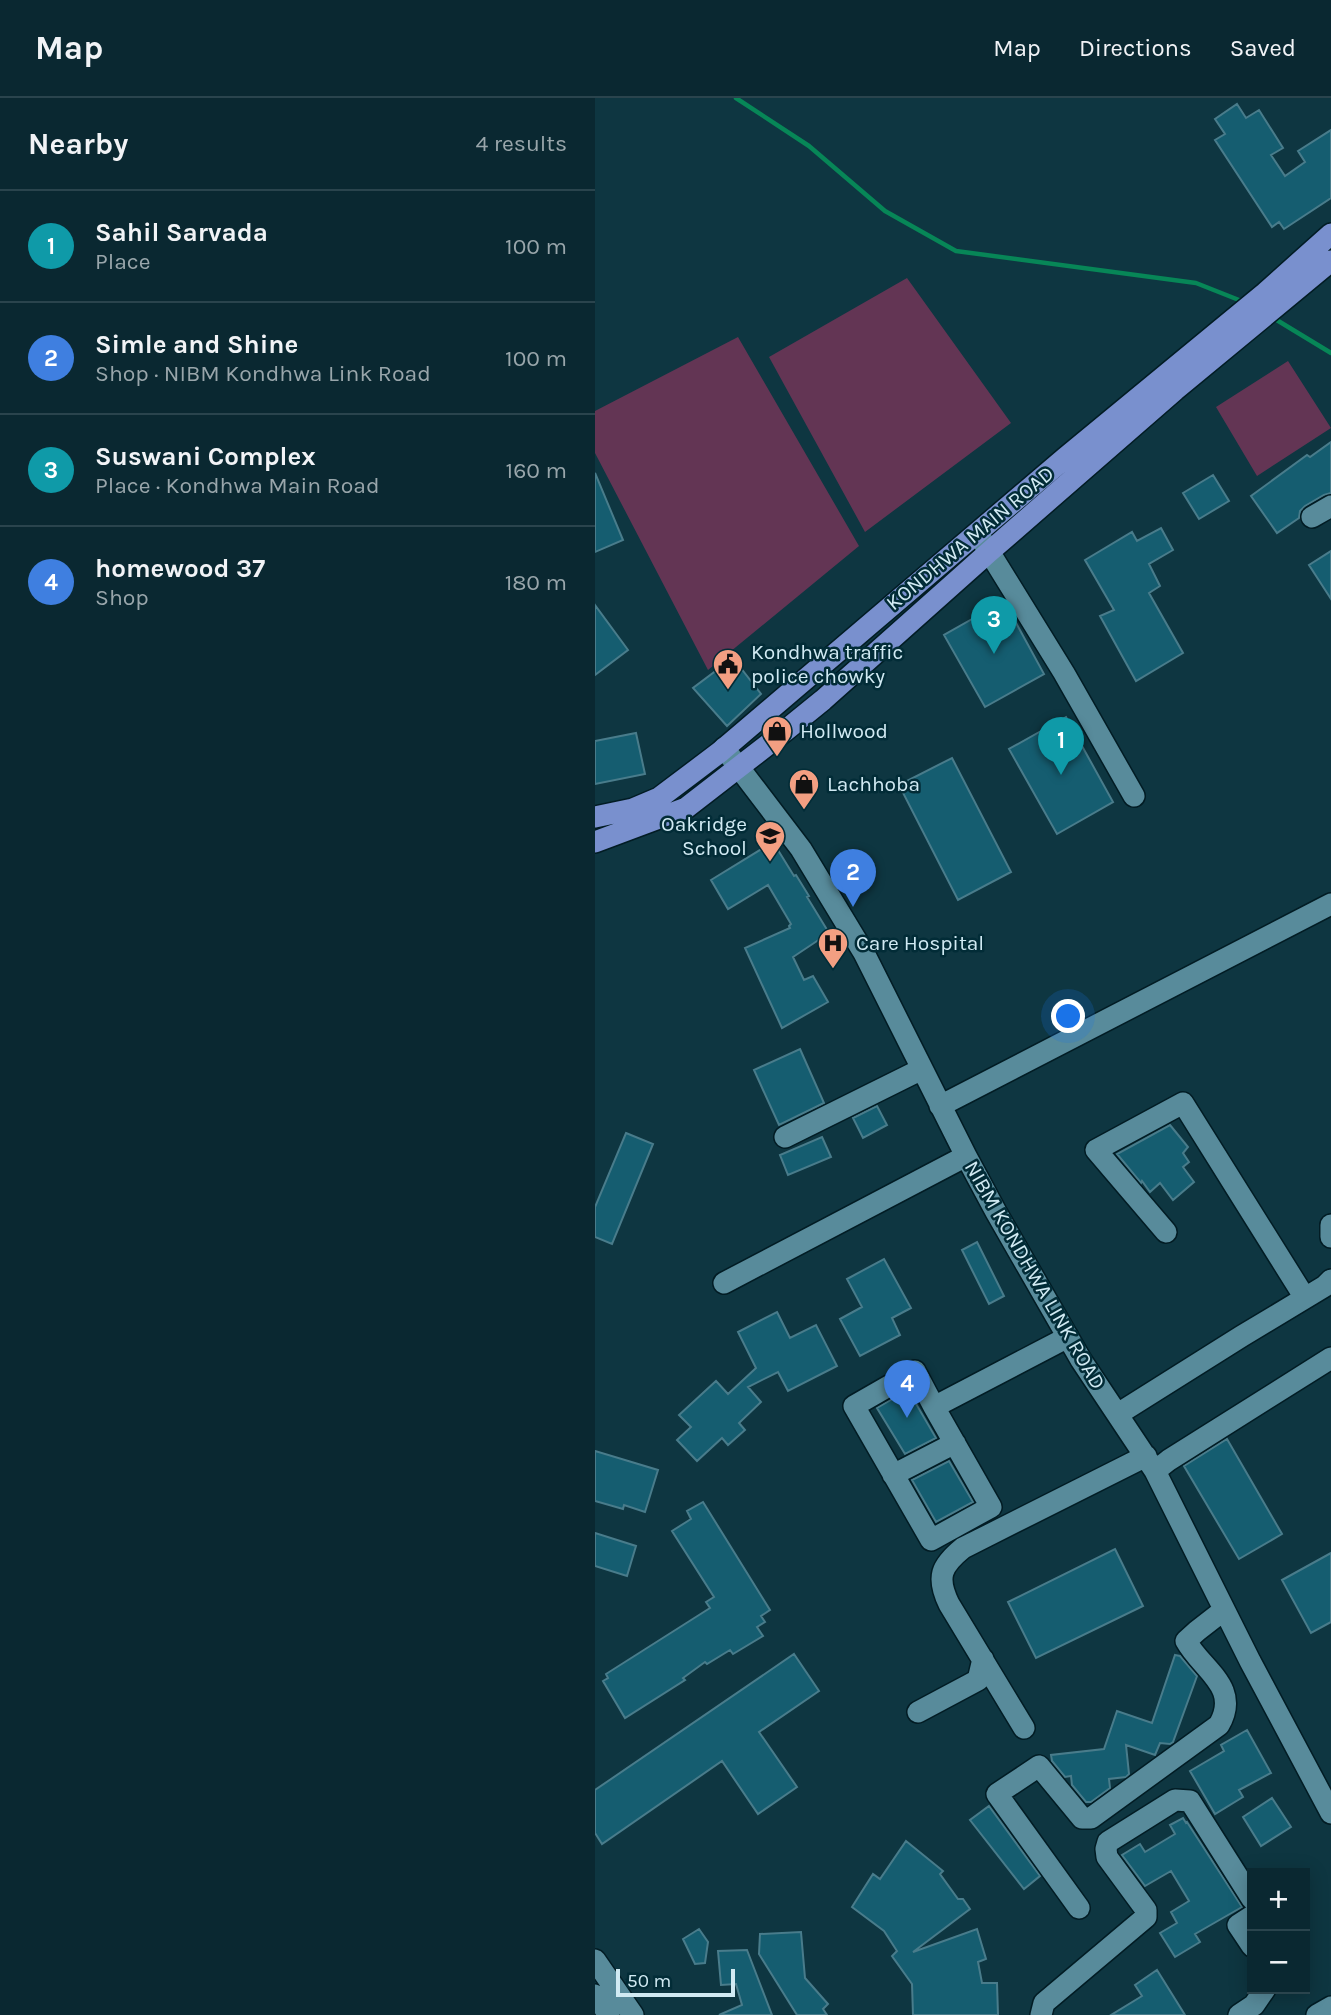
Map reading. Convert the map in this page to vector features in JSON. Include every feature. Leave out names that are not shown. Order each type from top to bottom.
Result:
[{"type":"main road","name":"KONDHWA MAIN ROAD","points":[[595,817],[633,809],[659,798],[724,748],[1132,401],[1245,310],[1331,234]]},
{"type":"main road","name":"KONDHWA MAIN ROAD","points":[[595,842],[686,808],[739,767],[823,700],[1175,390],[1331,261]]},
{"type":"street","points":[[1312,517],[1331,506]]},
{"type":"street","points":[[977,532],[1064,673],[1133,796]]},
{"type":"street","name":"NIBM KONDHWA LINK ROAD","points":[[724,748],[801,849],[864,953],[965,1156],[1068,1337],[1150,1463],[1331,1813]]},
{"type":"street","points":[[940,1106],[1331,904]]},
{"type":"street","points":[[785,1137],[922,1069]]},
{"type":"street","points":[[1166,1232],[1096,1150],[1183,1102],[1305,1298]]},
{"type":"street","points":[[724,1283],[965,1156]]},
{"type":"street","points":[[1331,1225],[1331,1237]]},
{"type":"street","points":[[1118,1415],[1331,1280]]},
{"type":"street","points":[[934,1407],[1068,1337]]},
{"type":"street","points":[[1024,1728],[942,1589],[942,1572],[949,1559],[963,1548],[1150,1463],[1169,1460],[1331,1358]]},
{"type":"street","points":[[915,1371],[934,1407],[991,1507],[930,1540],[854,1406],[915,1371]]},
{"type":"street","points":[[893,1475],[955,1443]]},
{"type":"street","points":[[1079,1908],[997,1794],[1038,1766],[1082,1818],[1091,1818],[1219,1725],[1226,1711],[1225,1694],[1187,1641],[1224,1610]]},
{"type":"street","points":[[918,1712],[978,1680],[983,1659]]},
{"type":"street","points":[[1041,2015],[1044,2003],[1141,1924],[1146,1917],[1146,1910],[1107,1857],[1106,1849],[1108,1842],[1162,1807],[1175,1800],[1190,1801],[1247,1891]]},
{"type":"street","points":[[1247,1919],[1238,1925],[1247,1938]]},
{"type":"street","points":[[595,1960],[633,2015]]},
{"type":"street","points":[[1239,2015],[1254,2005],[1262,1994]]},
{"type":"street","points":[[595,1995],[609,2015]]},
{"type":"street","points":[[1317,2015],[1331,2007]]},
{"type":"shaded area","points":[[907,278],[1011,423],[865,532],[769,357]]},
{"type":"shaded area","points":[[738,337],[859,546],[708,670],[595,453],[595,411]]},
{"type":"shaded area","points":[[1288,361],[1331,428],[1257,476],[1216,407]]},
{"type":"building","points":[[1237,104],[1246,118],[1259,110],[1283,148],[1271,155],[1285,176],[1305,162],[1298,151],[1331,130],[1331,198],[1284,229],[1279,222],[1272,227],[1215,140],[1225,134],[1215,119]]},
{"type":"building","points":[[1331,442],[1331,493],[1305,506],[1300,511],[1299,518],[1277,533],[1251,496],[1307,455],[1310,457]]},
{"type":"building","points":[[595,473],[623,540],[595,552]]},
{"type":"building","points":[[1213,475],[1229,501],[1199,519],[1183,493]]},
{"type":"building","points":[[1161,528],[1173,550],[1149,564],[1160,586],[1149,593],[1183,653],[1136,681],[1100,616],[1114,610],[1085,560],[1132,532],[1137,541]]},
{"type":"building","points":[[1331,551],[1331,599],[1309,565]]},
{"type":"building","points":[[1004,601],[1044,674],[985,707],[944,635]]},
{"type":"building","points":[[595,605],[628,650],[595,675]]},
{"type":"building","name":"Kondhwa traffic police chowky","points":[[733,658],[761,694],[727,726],[693,688]]},
{"type":"building","points":[[1066,717],[1113,802],[1057,834],[1009,749]]},
{"type":"building","points":[[636,733],[645,774],[595,784],[595,741]]},
{"type":"building","points":[[952,758],[1011,872],[958,900],[899,785]]},
{"type":"building","points":[[773,842],[809,896],[807,897],[829,933],[793,957],[804,980],[813,976],[828,1002],[782,1028],[745,948],[790,928],[791,924],[768,885],[728,909],[711,880]]},
{"type":"building","points":[[800,1049],[824,1103],[779,1125],[754,1070]]},
{"type":"building","points":[[877,1106],[887,1125],[863,1138],[853,1118]]},
{"type":"building","points":[[1170,1125],[1188,1147],[1183,1153],[1189,1162],[1183,1167],[1194,1182],[1173,1200],[1160,1183],[1150,1192],[1117,1154]]},
{"type":"building","points":[[626,1133],[653,1144],[612,1244],[595,1237],[595,1207]]},
{"type":"building","points":[[822,1137],[831,1157],[788,1175],[780,1155]]},
{"type":"building","points":[[977,1242],[1004,1296],[989,1304],[962,1250]]},
{"type":"building","points":[[884,1259],[911,1308],[892,1318],[900,1335],[860,1356],[840,1319],[862,1307],[847,1279]]},
{"type":"building","points":[[777,1312],[790,1338],[816,1325],[837,1366],[788,1391],[778,1372],[748,1387],[761,1402],[739,1423],[745,1430],[728,1445],[722,1438],[697,1461],[677,1440],[691,1427],[679,1415],[716,1381],[728,1394],[756,1368],[738,1332]]},
{"type":"building","points":[[908,1390],[936,1438],[905,1454],[877,1408]]},
{"type":"building","points":[[1227,1439],[1282,1534],[1239,1559],[1184,1466]]},
{"type":"building","points":[[595,1451],[658,1470],[645,1512],[624,1505],[623,1509],[595,1501]]},
{"type":"building","points":[[949,1461],[973,1502],[936,1522],[912,1480]]},
{"type":"building","points":[[703,1502],[770,1610],[761,1616],[765,1622],[757,1627],[763,1636],[733,1654],[730,1650],[707,1664],[705,1662],[683,1678],[685,1680],[625,1718],[603,1681],[608,1678],[606,1674],[710,1608],[706,1602],[714,1597],[672,1531],[691,1519],[687,1511]]},
{"type":"building","points":[[595,1533],[636,1546],[627,1576],[595,1566]]},
{"type":"building","points":[[1115,1549],[1143,1606],[1036,1658],[1008,1602]]},
{"type":"building","points":[[1331,1553],[1331,1622],[1311,1633],[1282,1580]]},
{"type":"building","points":[[794,1654],[819,1691],[759,1732],[797,1787],[758,1814],[722,1761],[602,1844],[595,1833],[595,1790]]},
{"type":"building","points":[[1175,1655],[1180,1656],[1197,1676],[1173,1742],[1160,1743],[1155,1755],[1126,1745],[1129,1774],[1126,1777],[1109,1779],[1110,1788],[1091,1802],[1086,1802],[1072,1785],[1071,1776],[1065,1777],[1052,1761],[1051,1755],[1104,1749],[1117,1711],[1152,1723]]},
{"type":"building","points":[[1247,1730],[1271,1773],[1239,1790],[1243,1797],[1215,1814],[1190,1771],[1224,1751],[1221,1745]]},
{"type":"building","points":[[1272,1798],[1291,1827],[1261,1846],[1243,1817]]},
{"type":"building","points":[[989,1806],[1040,1876],[1024,1889],[970,1820]]},
{"type":"building","points":[[1183,1818],[1242,1907],[1195,1934],[1200,1942],[1175,1957],[1160,1933],[1177,1923],[1171,1912],[1189,1901],[1171,1871],[1145,1886],[1122,1855],[1140,1844],[1145,1852],[1175,1834],[1170,1825]]},
{"type":"building","points":[[906,1841],[943,1871],[940,1874],[958,1899],[963,1899],[970,1909],[913,1952],[977,1929],[986,1959],[978,1962],[982,1983],[997,1983],[998,2015],[913,2015],[912,1984],[892,1956],[897,1951],[884,1931],[852,1907],[873,1874],[880,1879]]},
{"type":"building","points":[[699,1929],[708,1942],[705,1963],[695,1964],[683,1939]]},
{"type":"building","points":[[801,1932],[805,1978],[828,2004],[823,2009],[827,2015],[797,2015],[759,1954],[760,1934]]},
{"type":"building","points":[[747,1950],[772,2015],[719,2015],[742,2005],[736,1984],[721,1985],[718,1951]]},
{"type":"building","points":[[1157,1970],[1185,2015],[1111,2015],[1142,1996],[1135,1985]]},
{"type":"waterway","points":[[736,98],[809,146],[885,211],[956,251],[1196,283],[1244,302]]},
{"type":"waterway","points":[[1275,319],[1331,353]]},
{"type":"place","name":"Suswani Complex","points":[[994,654]]},
{"type":"place","name":"Kondhwa traffic police chowky","points":[[728,691]]},
{"type":"place","name":"Hollwood","points":[[777,758]]},
{"type":"place","name":"Sahil Sarvada","points":[[1061,775]]},
{"type":"place","name":"Lachhoba","points":[[804,811]]},
{"type":"place","name":"Oakridge School","points":[[770,863]]},
{"type":"place","name":"Simle and Shine","points":[[853,907]]},
{"type":"place","name":"Care Hospital","points":[[833,970]]},
{"type":"place","name":"homewood 37","points":[[907,1418]]}]
